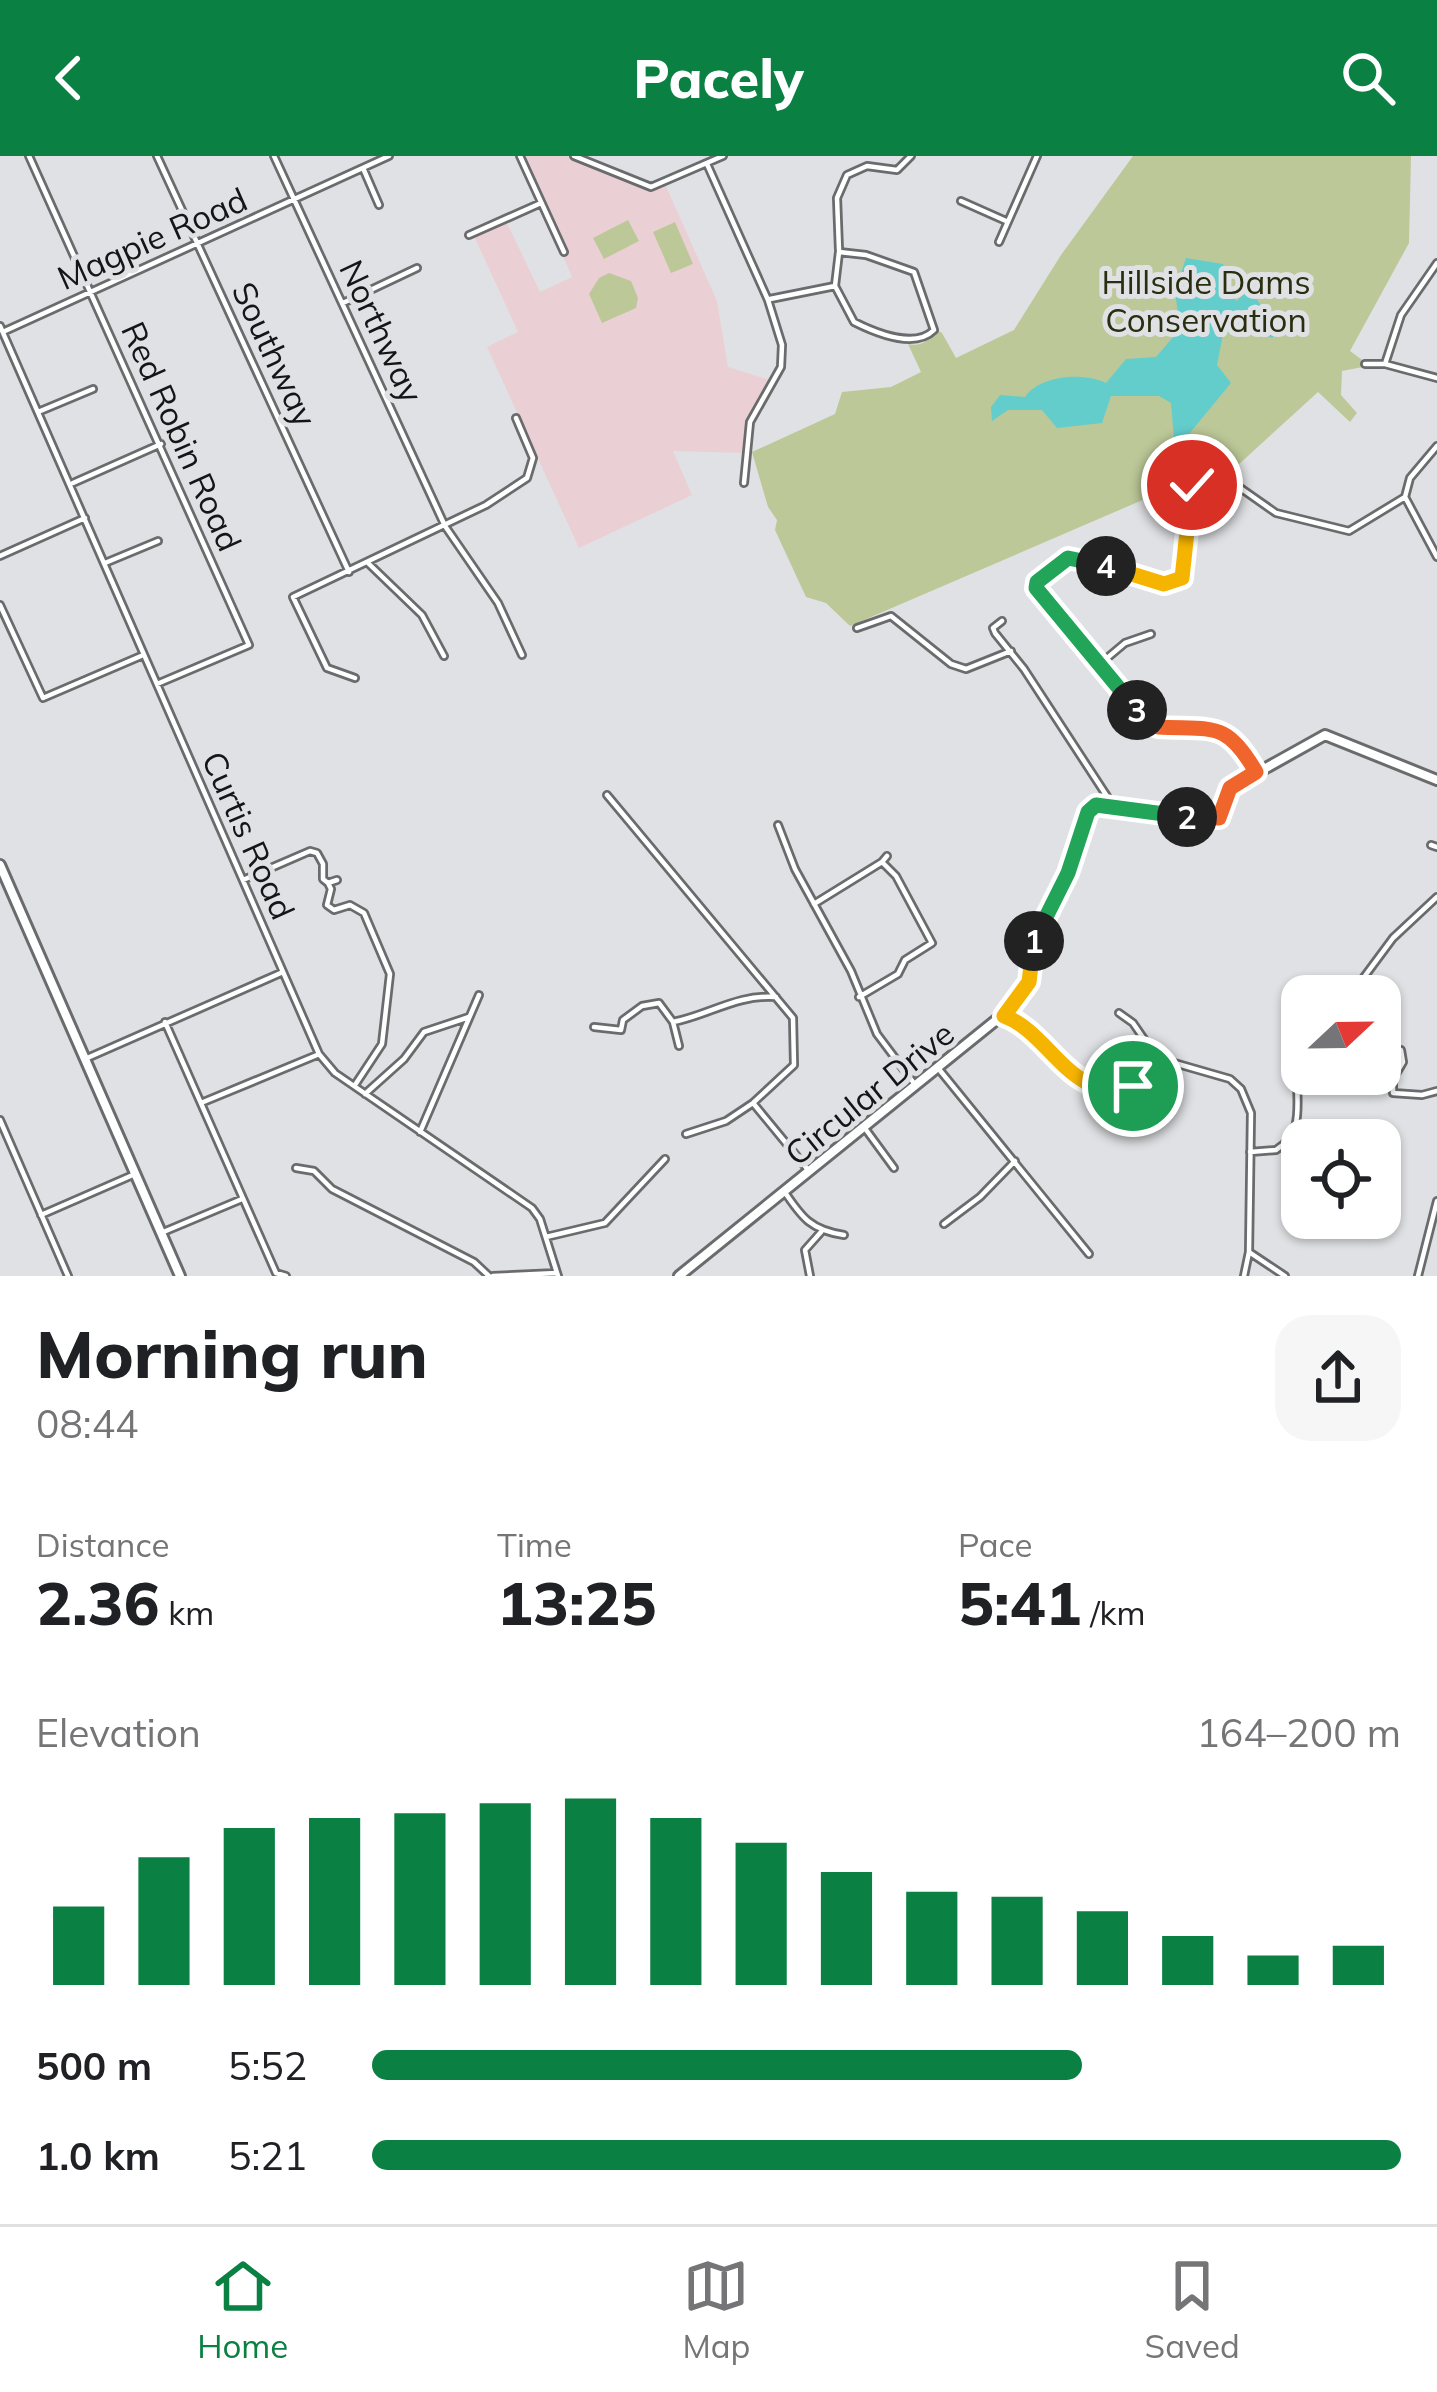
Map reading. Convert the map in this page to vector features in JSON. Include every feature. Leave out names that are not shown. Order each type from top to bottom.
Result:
[{"type":"street","name":"Red Robin Road","points":[[29,156],[249,646],[157,684]]},
{"type":"street","name":"Southway","points":[[158,156],[349,572]]},
{"type":"street","name":"Northway","points":[[274,156],[446,526],[494,597],[522,655]]},
{"type":"street","points":[[365,156],[379,205]]},
{"type":"street","name":"Magpie Road","points":[[1,330],[389,156]]},
{"type":"street","points":[[520,156],[564,252]]},
{"type":"street","points":[[574,156],[650,187],[723,156]]},
{"type":"street","points":[[839,252],[866,254],[910,268],[935,326],[929,336],[915,340],[860,326],[836,286],[837,198],[847,175],[867,166],[897,170],[911,156]]},
{"type":"street","points":[[999,242],[1036,156]]},
{"type":"street","points":[[707,164],[780,334],[783,361],[750,422],[744,483]]},
{"type":"street","points":[[962,201],[1006,221]]},
{"type":"street","points":[[469,235],[541,202]]},
{"type":"street","points":[[1385,364],[1398,321],[1437,263]]},
{"type":"street","points":[[343,303],[417,268]]},
{"type":"street","points":[[768,300],[836,286]]},
{"type":"street","name":"Curtis Road","points":[[1,330],[319,1054],[335,1073],[532,1208],[558,1275]]},
{"type":"street","points":[[1365,364],[1385,364],[1437,378]]},
{"type":"street","points":[[38,412],[93,388]]},
{"type":"street","points":[[355,678],[327,668],[293,597],[446,526],[529,476],[532,458],[516,418]]},
{"type":"street","points":[[70,484],[161,444]]},
{"type":"street","points":[[1437,446],[1410,478],[1406,497],[1437,557]]},
{"type":"street","points":[[1256,772],[1238,742],[1226,733],[1150,724],[1036,588],[1037,582],[1073,557],[1169,583],[1184,575],[1192,485],[1239,487],[1276,513],[1349,531],[1406,497]]},
{"type":"street","points":[[1211,522],[1216,486]]},
{"type":"street","points":[[0,556],[85,518]]},
{"type":"street","points":[[105,563],[158,541]]},
{"type":"street","points":[[368,563],[422,615],[444,656]]},
{"type":"street","points":[[0,605],[43,698],[143,655]]},
{"type":"street","points":[[857,628],[891,616],[951,664],[966,670],[1011,650]]},
{"type":"street","points":[[1002,621],[993,628],[1114,807],[1219,818],[1230,788],[1325,735],[1437,780]]},
{"type":"street","points":[[1099,665],[1125,644],[1151,634]]},
{"type":"street","points":[[607,796],[793,1018],[794,1065],[726,1121],[686,1134]]},
{"type":"street","name":"Circular Drive","points":[[679,1276],[1004,1016],[1029,982],[1036,932],[1068,873],[1088,812],[1096,805],[1114,807]]},
{"type":"street","points":[[778,825],[877,1034],[916,1086]]},
{"type":"street","points":[[243,880],[314,851],[323,865],[323,879],[333,882],[330,909],[350,905],[364,913],[390,974],[382,1044],[354,1086]]},
{"type":"street","points":[[814,904],[885,859],[930,933],[932,943],[902,963],[898,974],[859,997]]},
{"type":"street","points":[[0,865],[180,1276]]},
{"type":"street","points":[[1365,975],[1387,945],[1437,897]]},
{"type":"street","points":[[85,1059],[283,972]]},
{"type":"street","points":[[420,1132],[479,994]]},
{"type":"street","points":[[673,1022],[695,1018],[724,1003],[776,997]]},
{"type":"street","points":[[594,1028],[622,1030],[623,1020],[651,1002],[659,1003],[673,1022],[679,1046]]},
{"type":"street","points":[[1119,1013],[1133,1023],[1157,1058],[1237,1084],[1251,1110],[1250,1252],[1244,1276]]},
{"type":"street","points":[[1004,1016],[1019,1020],[1046,1052],[1090,1087],[1133,1086],[1157,1058]]},
{"type":"street","points":[[365,1094],[404,1059],[424,1032],[469,1017]]},
{"type":"street","points":[[165,1022],[276,1273],[286,1276]]},
{"type":"street","points":[[1401,1050],[1401,1065]]},
{"type":"street","points":[[201,1103],[319,1054]]},
{"type":"street","points":[[938,1068],[1090,1254]]},
{"type":"street","points":[[1401,1094],[1437,1091]]},
{"type":"street","points":[[1250,1152],[1281,1148],[1300,1111],[1298,1095]]},
{"type":"street","points":[[753,1103],[809,1171]]},
{"type":"street","points":[[0,1120],[68,1276]]},
{"type":"street","points":[[864,1127],[894,1168]]},
{"type":"street","points":[[0,1158],[14,1152]]},
{"type":"street","points":[[546,1238],[605,1223],[664,1159]]},
{"type":"street","points":[[944,1225],[980,1198],[1015,1161]]},
{"type":"street","points":[[296,1168],[314,1171],[332,1189],[475,1262],[491,1276],[558,1275]]},
{"type":"street","points":[[41,1215],[135,1174]]},
{"type":"street","points":[[784,1191],[806,1224],[844,1235]]},
{"type":"street","points":[[161,1233],[242,1198]]},
{"type":"street","points":[[1418,1276],[1437,1201]]},
{"type":"street","points":[[810,1276],[805,1250],[821,1232]]},
{"type":"street","points":[[1250,1252],[1285,1276]]},
{"type":"shaded area","points":[[524,156],[567,156],[644,188],[665,184],[717,301],[728,367],[773,381],[752,414],[745,453],[673,451],[692,495],[579,548],[487,347],[518,332],[474,236],[506,221],[540,292],[572,277],[562,254],[567,251]]},
{"type":"green space","name":"Hillside Dams Conservation","points":[[1133,156],[1411,156],[1409,243],[1350,351],[1365,362],[1363,367],[1342,371],[1341,395],[1357,413],[1350,422],[1318,392],[1238,465],[1189,480],[850,626],[826,603],[806,597],[775,530],[777,520],[768,507],[752,452],[835,414],[842,392],[891,387],[921,372],[908,344],[924,342],[935,329],[956,358],[1014,330]]},
{"type":"green space","points":[[628,220],[639,241],[604,259],[593,238]]},
{"type":"green space","points":[[675,222],[693,264],[671,273],[653,232]]},
{"type":"green space","points":[[609,273],[631,281],[638,298],[636,308],[602,323],[589,294],[599,278]]},
{"type":"water","points":[[1186,258],[1223,264],[1236,301],[1250,289],[1278,331],[1272,338],[1251,328],[1223,334],[1217,365],[1231,383],[1175,451],[1171,403],[1159,396],[1111,396],[1102,423],[1057,428],[1042,410],[1008,410],[992,421],[991,407],[1000,395],[1025,397],[1041,384],[1062,378],[1086,377],[1106,383],[1126,359],[1156,357],[1180,329],[1175,291]]},
{"type":"route","points":[[1133,1086],[1090,1087],[1046,1052],[1019,1020],[1004,1016],[1029,982],[1036,932],[1068,873],[1088,812],[1096,805],[1219,818],[1230,788],[1256,772],[1238,742],[1226,733],[1150,724],[1036,585],[1073,557],[1164,584],[1182,578],[1192,485]]}]
